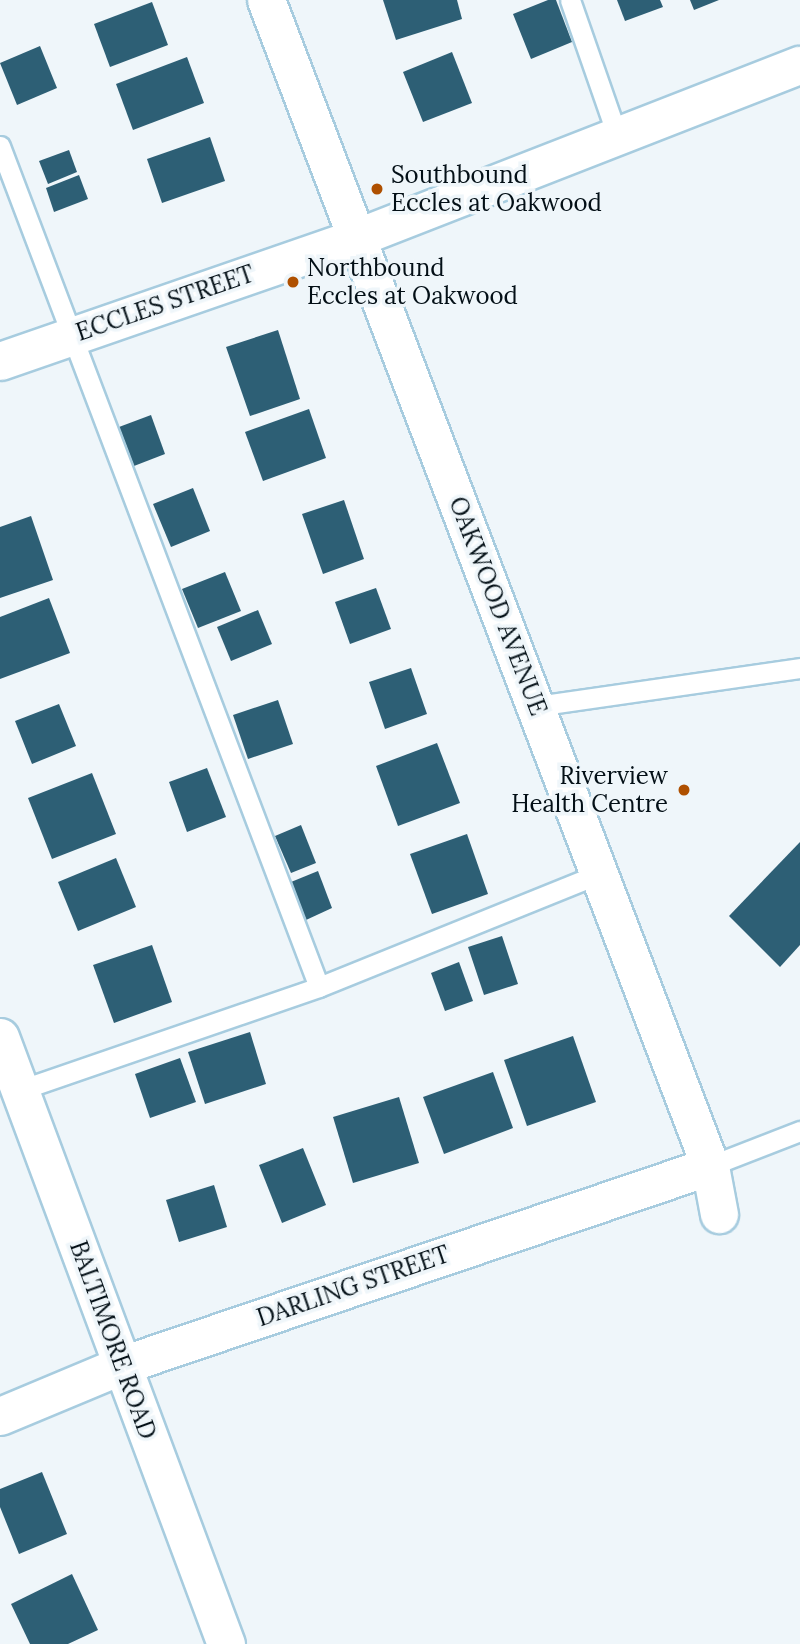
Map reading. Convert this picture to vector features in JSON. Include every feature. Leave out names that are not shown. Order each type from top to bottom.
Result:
[{"type":"street","name":"OAKWOOD AVENUE","points":[[266,0],[710,1166],[719,1214]]},
{"type":"street","name":"ECCLES STREET","points":[[0,361],[358,237],[800,65]]},
{"type":"street","name":"BALTIMORE ROAD","points":[[0,1037],[226,1644]]},
{"type":"street","name":"DARLING STREET","points":[[0,1416],[122,1365],[710,1166]]},
{"type":"lane","points":[[570,0],[617,135]]},
{"type":"lane","points":[[0,146],[319,987]]},
{"type":"lane","points":[[536,706],[800,668]]},
{"type":"lane","points":[[20,1090],[319,987],[599,874]]},
{"type":"lane","points":[[710,1166],[800,1131]]},
{"type":"building","points":[[383,0],[457,0],[462,19],[396,40]]},
{"type":"building","points":[[548,0],[556,0],[572,42],[531,59],[513,14]]},
{"type":"building","points":[[617,0],[660,0],[663,7],[625,21]]},
{"type":"building","points":[[690,0],[719,0],[694,10]]},
{"type":"building","points":[[152,2],[168,45],[110,67],[94,24]]},
{"type":"building","points":[[40,46],[57,88],[17,105],[0,63]]},
{"type":"building","points":[[452,52],[472,103],[423,122],[403,72]]},
{"type":"building","points":[[187,57],[204,103],[133,130],[116,84]]},
{"type":"building","points":[[210,137],[225,181],[162,203],[147,159]]},
{"type":"building","points":[[69,150],[77,172],[48,184],[39,161]]},
{"type":"building","points":[[79,175],[88,199],[54,212],[46,188]]},
{"type":"building","points":[[278,330],[300,399],[250,416],[226,347]]},
{"type":"building","points":[[309,409],[326,458],[263,481],[245,432]]},
{"type":"building","points":[[151,415],[165,454],[134,466],[119,427]]},
{"type":"building","points":[[193,488],[210,531],[171,547],[153,504]]},
{"type":"building","points":[[344,500],[364,559],[323,574],[302,514]]},
{"type":"building","points":[[31,516],[53,580],[0,598],[0,527]]},
{"type":"building","points":[[225,572],[241,611],[198,628],[182,589]]},
{"type":"building","points":[[376,588],[391,629],[350,644],[335,602]]},
{"type":"building","points":[[49,598],[70,653],[0,679],[0,617]]},
{"type":"building","points":[[258,610],[272,644],[231,661],[217,627]]},
{"type":"building","points":[[411,668],[427,714],[385,729],[369,682]]},
{"type":"building","points":[[278,700],[293,744],[248,759],[233,715]]},
{"type":"building","points":[[59,704],[76,746],[32,764],[15,721]]},
{"type":"building","points":[[437,743],[460,803],[398,826],[376,766]]},
{"type":"building","points":[[207,768],[226,817],[187,832],[169,782]]},
{"type":"building","points":[[92,773],[116,834],[52,859],[28,798]]},
{"type":"building","points":[[301,825],[316,863],[291,873],[275,836]]},
{"type":"building","points":[[467,834],[488,894],[432,914],[410,854]]},
{"type":"building","points":[[800,842],[800,945],[780,967],[729,916]]},
{"type":"building","points":[[116,858],[136,907],[78,931],[58,882]]},
{"type":"building","points":[[318,871],[332,908],[306,920],[291,882]]},
{"type":"building","points":[[502,936],[518,984],[484,995],[468,947]]},
{"type":"building","points":[[152,945],[172,1002],[114,1023],[93,965]]},
{"type":"building","points":[[459,962],[473,1001],[445,1011],[431,973]]},
{"type":"building","points":[[250,1032],[266,1084],[205,1104],[188,1052]]},
{"type":"building","points":[[573,1036],[596,1102],[527,1126],[504,1060]]},
{"type":"building","points":[[180,1058],[196,1102],[150,1118],[135,1074]]},
{"type":"building","points":[[493,1072],[513,1128],[444,1154],[423,1097]]},
{"type":"building","points":[[399,1097],[419,1163],[353,1183],[333,1117]]},
{"type":"building","points":[[303,1148],[326,1205],[282,1223],[259,1165]]},
{"type":"building","points":[[214,1185],[227,1227],[179,1242],[166,1200]]},
{"type":"building","points":[[42,1472],[67,1534],[19,1554],[0,1507],[0,1489]]},
{"type":"building","points":[[72,1574],[98,1630],[68,1644],[30,1644],[11,1604]]},
{"type":"place","name":"Southbound Eccles at Oakwood","points":[[377,189]]},
{"type":"place","name":"Northbound Eccles at Oakwood","points":[[293,282]]},
{"type":"place","name":"Riverview Health Centre","points":[[684,790]]}]
